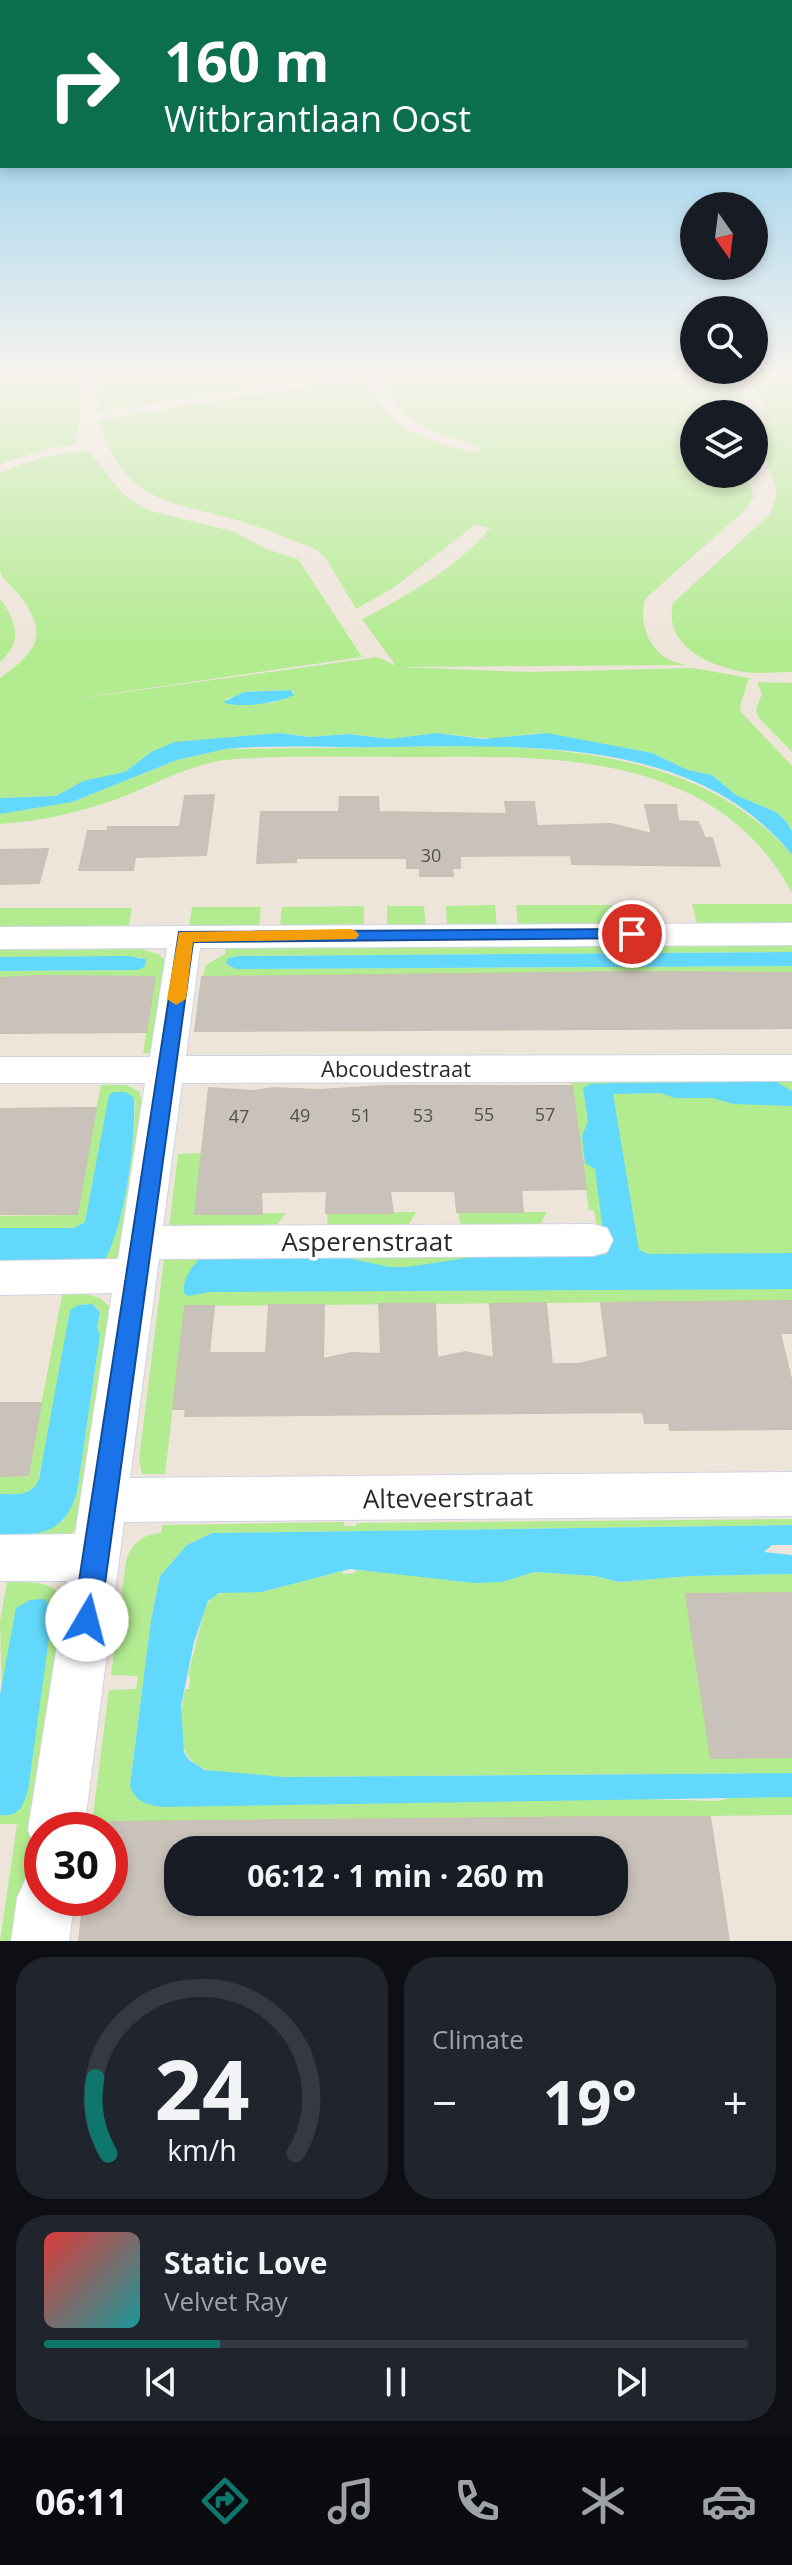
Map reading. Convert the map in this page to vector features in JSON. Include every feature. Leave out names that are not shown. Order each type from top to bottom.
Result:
[{"type":"street","points":[[0,938],[792,934]]},
{"type":"street","points":[[59,1812],[185,936]]},
{"type":"street","name":"Abcoudestraat","points":[[0,1070],[792,1068]]},
{"type":"street","name":"Asperenstraat","points":[[0,1278],[138,1260],[593,1240]]},
{"type":"street","name":"Alteveerstraat","points":[[103,1500],[792,1494]]},
{"type":"street","points":[[0,1558],[95,1557]]},
{"type":"street","points":[[40,1941],[43,1916]]},
{"type":"green space","points":[[26,464],[99,464],[123,494],[151,511],[235,532],[266,549],[298,559],[362,657],[53,702],[378,657],[396,666],[362,619],[413,591],[448,567],[490,528],[475,525],[393,588],[356,609],[327,560],[317,550],[247,523],[168,501],[135,482],[119,464],[680,464],[680,488],[751,488],[754,497],[745,510],[645,599],[644,622],[651,642],[666,657],[688,665],[399,667],[531,672],[693,668],[749,678],[741,712],[792,766],[792,832],[776,812],[736,795],[712,775],[688,770],[652,753],[541,733],[492,739],[436,733],[390,739],[348,734],[309,737],[280,733],[240,739],[185,741],[151,752],[125,772],[75,785],[56,796],[0,798],[0,678],[23,660],[35,641],[36,632],[29,609],[0,571],[0,473]],"holes":[[[252,691],[294,692],[292,696],[272,703],[234,705],[225,699]]]},
{"type":"green space","points":[[768,464],[792,464],[792,672],[734,670],[709,662],[688,648],[674,629],[673,603],[770,514],[777,493]]},
{"type":"green space","points":[[0,598],[13,623],[15,639],[0,662]]},
{"type":"green space","points":[[757,682],[792,683],[792,752],[758,717],[756,709],[762,694]]},
{"type":"green space","points":[[481,746],[608,758],[689,782],[726,800],[761,825],[792,855],[792,893],[759,846],[719,811],[674,786],[624,771],[570,762],[461,757],[224,760],[184,771],[91,808],[0,824],[0,814],[72,802],[177,760],[226,749]]},
{"type":"green space","points":[[692,904],[792,904],[792,925],[697,925]]},
{"type":"green space","points":[[495,905],[497,926],[447,927],[446,906]]},
{"type":"green space","points":[[516,905],[636,905],[640,926],[518,926]]},
{"type":"green space","points":[[364,906],[364,927],[280,928],[282,907]]},
{"type":"green space","points":[[387,906],[424,906],[426,927],[387,927]]},
{"type":"green space","points":[[192,907],[261,907],[259,928],[189,928]]},
{"type":"green space","points":[[0,908],[132,908],[128,929],[0,930]]},
{"type":"green space","points":[[792,945],[792,952],[238,956],[228,958],[226,964],[236,969],[792,966],[792,973],[203,977],[206,965],[225,954],[226,948]]},
{"type":"green space","points":[[141,949],[158,954],[166,961],[152,1053],[143,1053],[155,977],[0,978],[0,971],[138,970],[142,957],[0,957],[0,950]]},
{"type":"green space","points":[[792,1079],[792,1301],[185,1306],[165,1474],[142,1474],[139,1459],[165,1252],[600,1248],[594,1210],[589,1210],[571,1080]]},
{"type":"green space","points":[[101,1085],[126,1085],[139,1091],[141,1099],[147,1099],[119,1255],[112,1261],[0,1263],[117,1230],[134,1130],[135,1101],[126,1092],[85,1222],[74,1228],[0,1228],[0,1216],[76,1215]]},
{"type":"green space","points":[[202,1153],[195,1214],[286,1213],[274,1229],[168,1236],[178,1154]]},
{"type":"green space","points":[[416,1212],[407,1228],[328,1229],[327,1213]]},
{"type":"green space","points":[[458,1212],[547,1212],[539,1227],[461,1227]]},
{"type":"green space","points":[[85,1294],[100,1298],[111,1308],[79,1526],[65,1539],[0,1546],[0,1534],[34,1534],[63,1521],[77,1492],[100,1335],[97,1327],[100,1311],[92,1304],[78,1305],[37,1485],[24,1495],[0,1494],[0,1476],[25,1475],[27,1479],[62,1295]]},
{"type":"green space","points":[[792,1519],[792,1525],[212,1533],[187,1545],[160,1576],[151,1620],[130,1785],[717,1801],[735,1797],[792,1797],[792,1815],[128,1823],[128,1812],[93,1812],[109,1690],[136,1689],[138,1676],[111,1675],[126,1561],[135,1545],[149,1535],[161,1533],[162,1525],[344,1522],[344,1526],[356,1526],[357,1523]]},
{"type":"green space","points":[[356,1570],[502,1582],[534,1572],[595,1576],[618,1582],[691,1576],[792,1574],[792,1593],[686,1596],[711,1756],[792,1757],[792,1773],[284,1777],[216,1772],[200,1767],[189,1757],[182,1742],[181,1720],[185,1689],[189,1689],[188,1675],[205,1608],[213,1596],[226,1592],[262,1592],[343,1571],[343,1574],[355,1573]]},
{"type":"green space","points":[[7,1582],[40,1583],[55,1589],[61,1596],[68,1618],[38,1812],[24,1812],[24,1902],[18,1941],[0,1941],[17,1824],[0,1824],[0,1815],[5,1815],[0,1621]]},
{"type":"water","points":[[291,690],[294,695],[269,703],[238,705],[223,702],[244,692]]},
{"type":"water","points":[[280,733],[309,737],[348,734],[390,739],[436,733],[484,739],[547,733],[652,753],[688,770],[712,775],[736,795],[776,812],[792,832],[792,855],[753,816],[707,787],[657,768],[603,756],[548,749],[285,746],[226,749],[177,760],[72,802],[0,814],[0,798],[56,796],[83,781],[125,772],[151,752],[175,742]]},
{"type":"water","points":[[792,952],[792,966],[236,969],[226,964],[228,958],[238,956]]},
{"type":"water","points":[[128,956],[146,959],[145,966],[139,970],[0,971],[0,957]]},
{"type":"water","points":[[777,1082],[792,1091],[792,1106],[734,1104],[712,1098],[675,1098],[660,1093],[613,1094],[639,1250],[648,1254],[792,1253],[792,1289],[210,1292],[188,1296],[184,1293],[189,1272],[204,1256],[338,1256],[390,1267],[407,1267],[480,1256],[606,1255],[595,1169],[585,1163],[582,1136],[588,1121],[583,1088],[590,1084],[616,1083]]},
{"type":"water","points":[[126,1092],[134,1098],[133,1136],[128,1181],[118,1225],[105,1260],[0,1263],[0,1228],[74,1228],[85,1222],[109,1095]]},
{"type":"water","points":[[92,1304],[100,1312],[97,1327],[100,1335],[77,1492],[72,1506],[66,1516],[49,1530],[0,1534],[0,1494],[28,1492],[39,1479],[70,1310],[78,1305]]},
{"type":"water","points":[[792,1525],[792,1545],[772,1545],[764,1552],[792,1555],[792,1574],[691,1576],[618,1582],[595,1576],[534,1572],[502,1582],[474,1583],[350,1569],[262,1592],[219,1593],[208,1601],[194,1642],[181,1706],[184,1752],[189,1760],[205,1770],[284,1777],[792,1773],[792,1797],[163,1807],[142,1802],[132,1791],[130,1785],[151,1620],[160,1576],[187,1545],[212,1533]]},
{"type":"water","points":[[44,1599],[53,1609],[28,1791],[16,1813],[0,1815],[0,1694],[16,1608],[30,1600]]},
{"type":"building","points":[[214,795],[206,855],[135,857],[133,870],[79,870],[88,831],[107,831],[108,827],[180,827],[185,796]]},
{"type":"building","points":[[340,797],[378,797],[379,812],[507,814],[505,802],[534,802],[537,826],[611,824],[652,834],[645,805],[676,805],[678,821],[698,822],[705,838],[712,838],[720,866],[572,864],[571,855],[460,856],[460,868],[452,868],[453,876],[420,876],[420,868],[407,868],[407,858],[296,858],[296,862],[257,863],[261,812],[339,812]]},
{"type":"building","points":[[48,849],[39,883],[0,884],[0,850]]},
{"type":"building","points":[[792,973],[792,1028],[195,1031],[202,977]]},
{"type":"building","points":[[155,977],[146,1032],[0,1033],[0,978]]},
{"type":"building","points":[[383,1086],[572,1086],[586,1189],[521,1190],[523,1212],[457,1212],[455,1191],[390,1191],[393,1213],[326,1213],[327,1191],[261,1192],[262,1214],[195,1214],[209,1088],[254,1091]]},
{"type":"building","points":[[96,1108],[77,1214],[0,1214],[0,1109]]},
{"type":"building","points":[[792,1301],[792,1333],[780,1333],[792,1383],[792,1429],[670,1430],[669,1423],[645,1423],[643,1412],[185,1416],[186,1409],[173,1409],[185,1306],[214,1306],[209,1353],[266,1353],[269,1305],[324,1305],[323,1359],[351,1353],[381,1354],[379,1304],[435,1304],[437,1358],[465,1352],[494,1358],[490,1304],[546,1303],[552,1364],[579,1364],[608,1357],[601,1303]]},
{"type":"building","points":[[0,1403],[41,1403],[28,1475],[0,1476]]},
{"type":"building","points":[[792,1593],[792,1757],[711,1758],[686,1594]]},
{"type":"building","points":[[710,1817],[729,1941],[79,1941],[82,1916],[128,1916],[128,1822]]},
{"type":"slow traffic","points":[[176,999],[185,936],[350,935]]},
{"type":"route","points":[[87,1620],[185,936],[632,934]]}]
